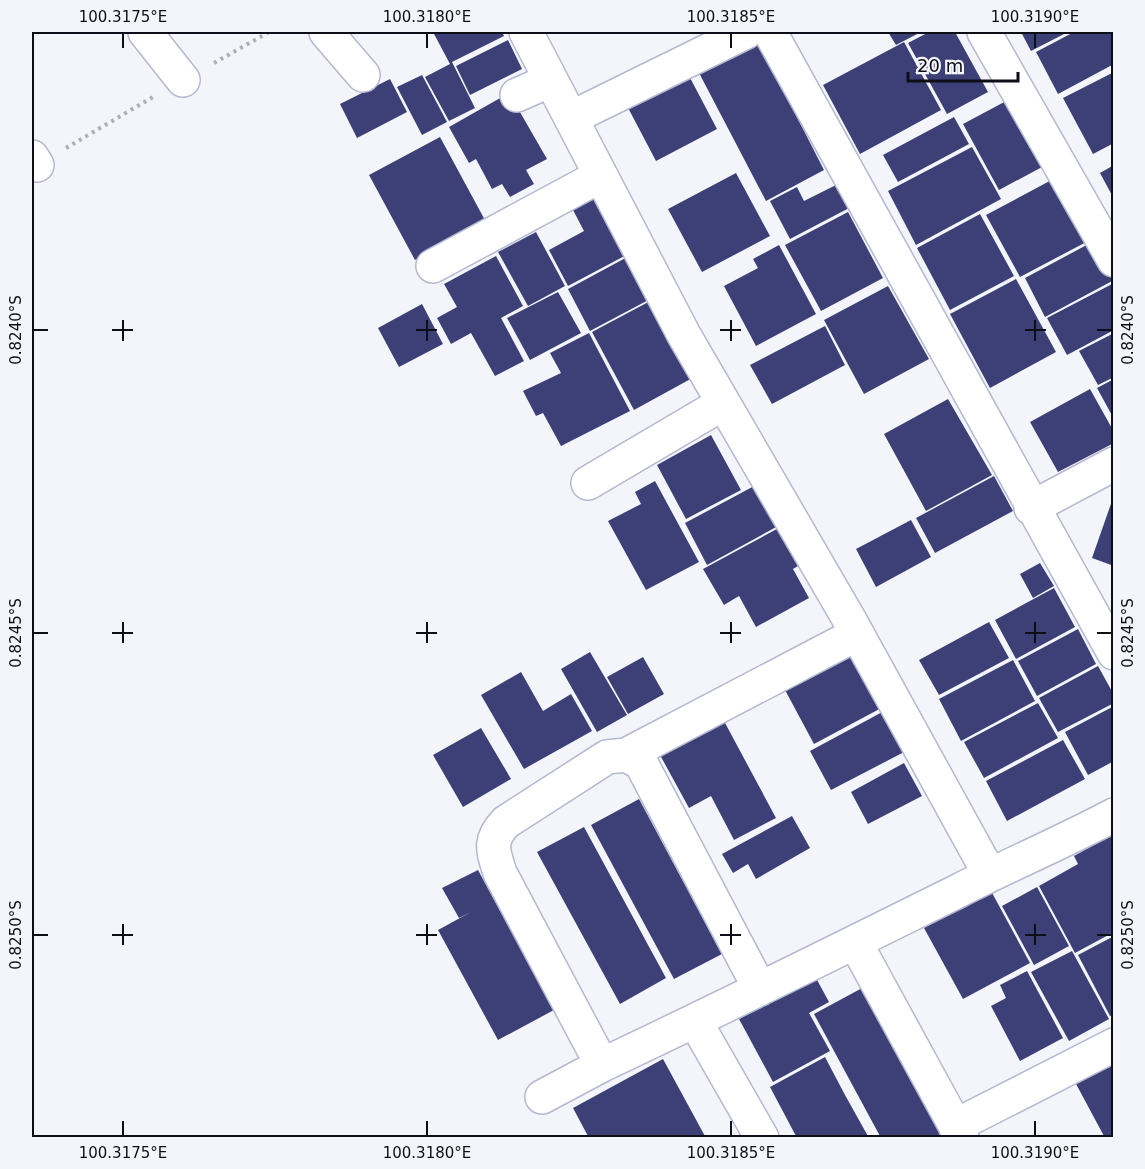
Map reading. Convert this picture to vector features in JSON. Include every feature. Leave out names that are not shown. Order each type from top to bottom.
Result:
[{"type":"street","points":[[145,32],[183,80]]},
{"type":"street","points":[[326,32],[363,75]]},
{"type":"street","points":[[526,32],[722,404],[857,634],[990,875]]},
{"type":"street","points":[[571,118],[746,32]]},
{"type":"street","points":[[770,32],[1113,653]]},
{"type":"street","points":[[984,32],[1113,260]]},
{"type":"street","points":[[517,95],[551,80]]},
{"type":"street","points":[[433,266],[600,176]]},
{"type":"street","points":[[588,483],[722,404]]},
{"type":"street","points":[[1031,507],[1113,464]]},
{"type":"street","points":[[602,1065],[500,873],[493,849],[495,834],[506,822],[607,757],[626,755],[857,634]]},
{"type":"street","points":[[626,755],[641,763],[760,989]]},
{"type":"street","points":[[542,1097],[602,1065],[1113,815]]},
{"type":"street","points":[[855,942],[959,1132],[1113,1045]]},
{"type":"street","points":[[695,1021],[762,1137]]},
{"type":"building","points":[[433,32],[502,32],[504,36],[452,62],[475,108],[449,121],[425,77],[450,64]]},
{"type":"building","points":[[888,32],[921,32],[896,45]]},
{"type":"building","points":[[929,32],[955,32],[988,92],[947,114],[908,43]]},
{"type":"building","points":[[1021,32],[1068,32],[1031,51]]},
{"type":"building","points":[[1074,32],[1114,32],[1114,64],[1058,94],[1036,52]]},
{"type":"building","points":[[756,37],[824,170],[766,201],[697,69]]},
{"type":"building","points":[[508,40],[522,69],[470,95],[456,66]]},
{"type":"building","points":[[904,42],[941,110],[860,154],[823,85]]},
{"type":"building","points":[[687,72],[717,129],[656,161],[626,104]]},
{"type":"building","points":[[1114,72],[1114,143],[1093,154],[1063,98]]},
{"type":"building","points":[[422,75],[447,122],[422,135],[397,87]]},
{"type":"building","points":[[390,79],[407,112],[357,138],[340,104]]},
{"type":"building","points":[[509,93],[547,159],[526,170],[534,184],[510,197],[502,184],[492,189],[476,159],[469,163],[449,127]]},
{"type":"building","points":[[1008,100],[1044,166],[999,190],[963,124]]},
{"type":"building","points":[[954,117],[969,144],[898,182],[883,155]]},
{"type":"building","points":[[440,137],[486,222],[415,260],[369,175]]},
{"type":"building","points":[[972,147],[1001,199],[916,245],[888,191]]},
{"type":"building","points":[[1114,165],[1114,199],[1100,173]]},
{"type":"building","points":[[736,173],[770,236],[702,272],[668,209]]},
{"type":"building","points":[[1059,176],[1092,239],[1020,277],[986,215]]},
{"type":"building","points":[[838,184],[851,207],[790,239],[770,201],[797,187],[804,201]]},
{"type":"building","points":[[601,195],[632,252],[568,286],[549,250],[584,231],[573,210]]},
{"type":"building","points":[[848,212],[883,278],[821,311],[785,245]]},
{"type":"building","points":[[980,214],[1014,276],[950,310],[917,248]]},
{"type":"building","points":[[536,232],[565,286],[528,306],[498,252]]},
{"type":"building","points":[[1096,240],[1114,273],[1114,280],[1045,317],[1025,278]]},
{"type":"building","points":[[779,245],[816,314],[756,346],[724,286],[758,268],[753,259]]},
{"type":"building","points":[[631,255],[654,297],[590,331],[568,289]]},
{"type":"building","points":[[496,256],[523,306],[501,318],[524,361],[495,376],[471,333],[451,344],[437,318],[457,307],[444,284]]},
{"type":"building","points":[[1016,279],[1056,352],[990,388],[950,314]]},
{"type":"building","points":[[1114,283],[1114,330],[1067,355],[1047,318]]},
{"type":"building","points":[[888,286],[929,359],[864,394],[824,320]]},
{"type":"building","points":[[558,292],[581,333],[530,360],[507,318]]},
{"type":"building","points":[[654,299],[696,376],[634,410],[592,332]]},
{"type":"building","points":[[422,304],[443,344],[399,367],[378,328]]},
{"type":"building","points":[[825,326],[845,365],[772,404],[750,365]]},
{"type":"building","points":[[589,333],[630,411],[561,446],[543,413],[536,416],[523,391],[561,373],[550,353]]},
{"type":"building","points":[[1114,333],[1114,377],[1098,385],[1079,351]]},
{"type":"building","points":[[1114,379],[1114,419],[1097,388]]},
{"type":"building","points":[[1090,389],[1114,432],[1114,443],[1058,472],[1030,422]]},
{"type":"building","points":[[948,399],[992,475],[926,511],[884,434]]},
{"type":"building","points":[[711,435],[741,490],[686,519],[657,465]]},
{"type":"building","points":[[994,476],[1013,511],[935,553],[916,518]]},
{"type":"building","points":[[655,481],[699,562],[646,590],[608,521],[641,504],[635,492]]},
{"type":"building","points":[[756,485],[778,526],[707,565],[685,523]]},
{"type":"building","points":[[1114,498],[1114,566],[1092,558]]},
{"type":"building","points":[[911,520],[931,557],[876,587],[856,549]]},
{"type":"building","points":[[786,524],[806,561],[793,569],[809,598],[756,627],[739,596],[724,605],[703,569]]},
{"type":"building","points":[[1040,563],[1054,586],[1033,598],[1020,574]]},
{"type":"building","points":[[1054,588],[1075,627],[1016,659],[995,620]]},
{"type":"building","points":[[989,622],[1009,658],[939,695],[919,660]]},
{"type":"building","points":[[1078,629],[1096,664],[1037,696],[1018,661]]},
{"type":"building","points":[[590,652],[627,715],[597,732],[561,669]]},
{"type":"building","points":[[857,652],[885,706],[814,744],[785,690]]},
{"type":"building","points":[[643,657],[664,694],[628,714],[607,677]]},
{"type":"building","points":[[1013,660],[1035,701],[961,741],[939,699]]},
{"type":"building","points":[[1098,666],[1114,695],[1114,703],[1058,732],[1039,698]]},
{"type":"building","points":[[521,672],[543,711],[571,694],[592,731],[524,769],[481,695]]},
{"type":"building","points":[[1038,703],[1058,738],[984,778],[964,742]]},
{"type":"building","points":[[1114,706],[1114,761],[1088,775],[1065,732]]},
{"type":"building","points":[[886,710],[908,750],[831,790],[810,751]]},
{"type":"building","points":[[724,721],[776,818],[734,840],[711,796],[689,808],[660,755]]},
{"type":"building","points":[[481,728],[511,779],[463,807],[433,755]]},
{"type":"building","points":[[1063,740],[1085,779],[1007,821],[986,781]]},
{"type":"building","points":[[904,763],[922,796],[868,824],[851,792]]},
{"type":"building","points":[[639,799],[722,954],[674,979],[591,825]]},
{"type":"building","points":[[792,816],[810,848],[756,879],[748,864],[733,873],[722,854]]},
{"type":"building","points":[[584,827],[666,978],[620,1004],[537,852]]},
{"type":"building","points":[[1112,835],[1114,932],[1075,953],[1039,886],[1078,864],[1074,856]]},
{"type":"building","points":[[478,870],[554,1010],[498,1040],[438,930],[471,912],[459,918],[442,888]]},
{"type":"building","points":[[1037,887],[1069,946],[1034,965],[1002,906]]},
{"type":"building","points":[[991,891],[1030,963],[963,999],[924,928]]},
{"type":"building","points":[[1114,936],[1114,1015],[1110,1016],[1078,955]]},
{"type":"building","points":[[1072,951],[1109,1019],[1069,1041],[1031,972]]},
{"type":"building","points":[[1027,971],[1063,1038],[1020,1061],[991,1006],[1006,998],[1000,985]]},
{"type":"building","points":[[816,978],[829,1002],[809,1013],[830,1051],[773,1082],[739,1019]]},
{"type":"building","points":[[864,987],[945,1138],[881,1138],[814,1014]]},
{"type":"building","points":[[825,1057],[869,1138],[797,1138],[770,1087]]},
{"type":"building","points":[[663,1059],[706,1138],[589,1138],[573,1108]]},
{"type":"building","points":[[1112,1062],[1114,1133],[1105,1138],[1075,1082]]}]
